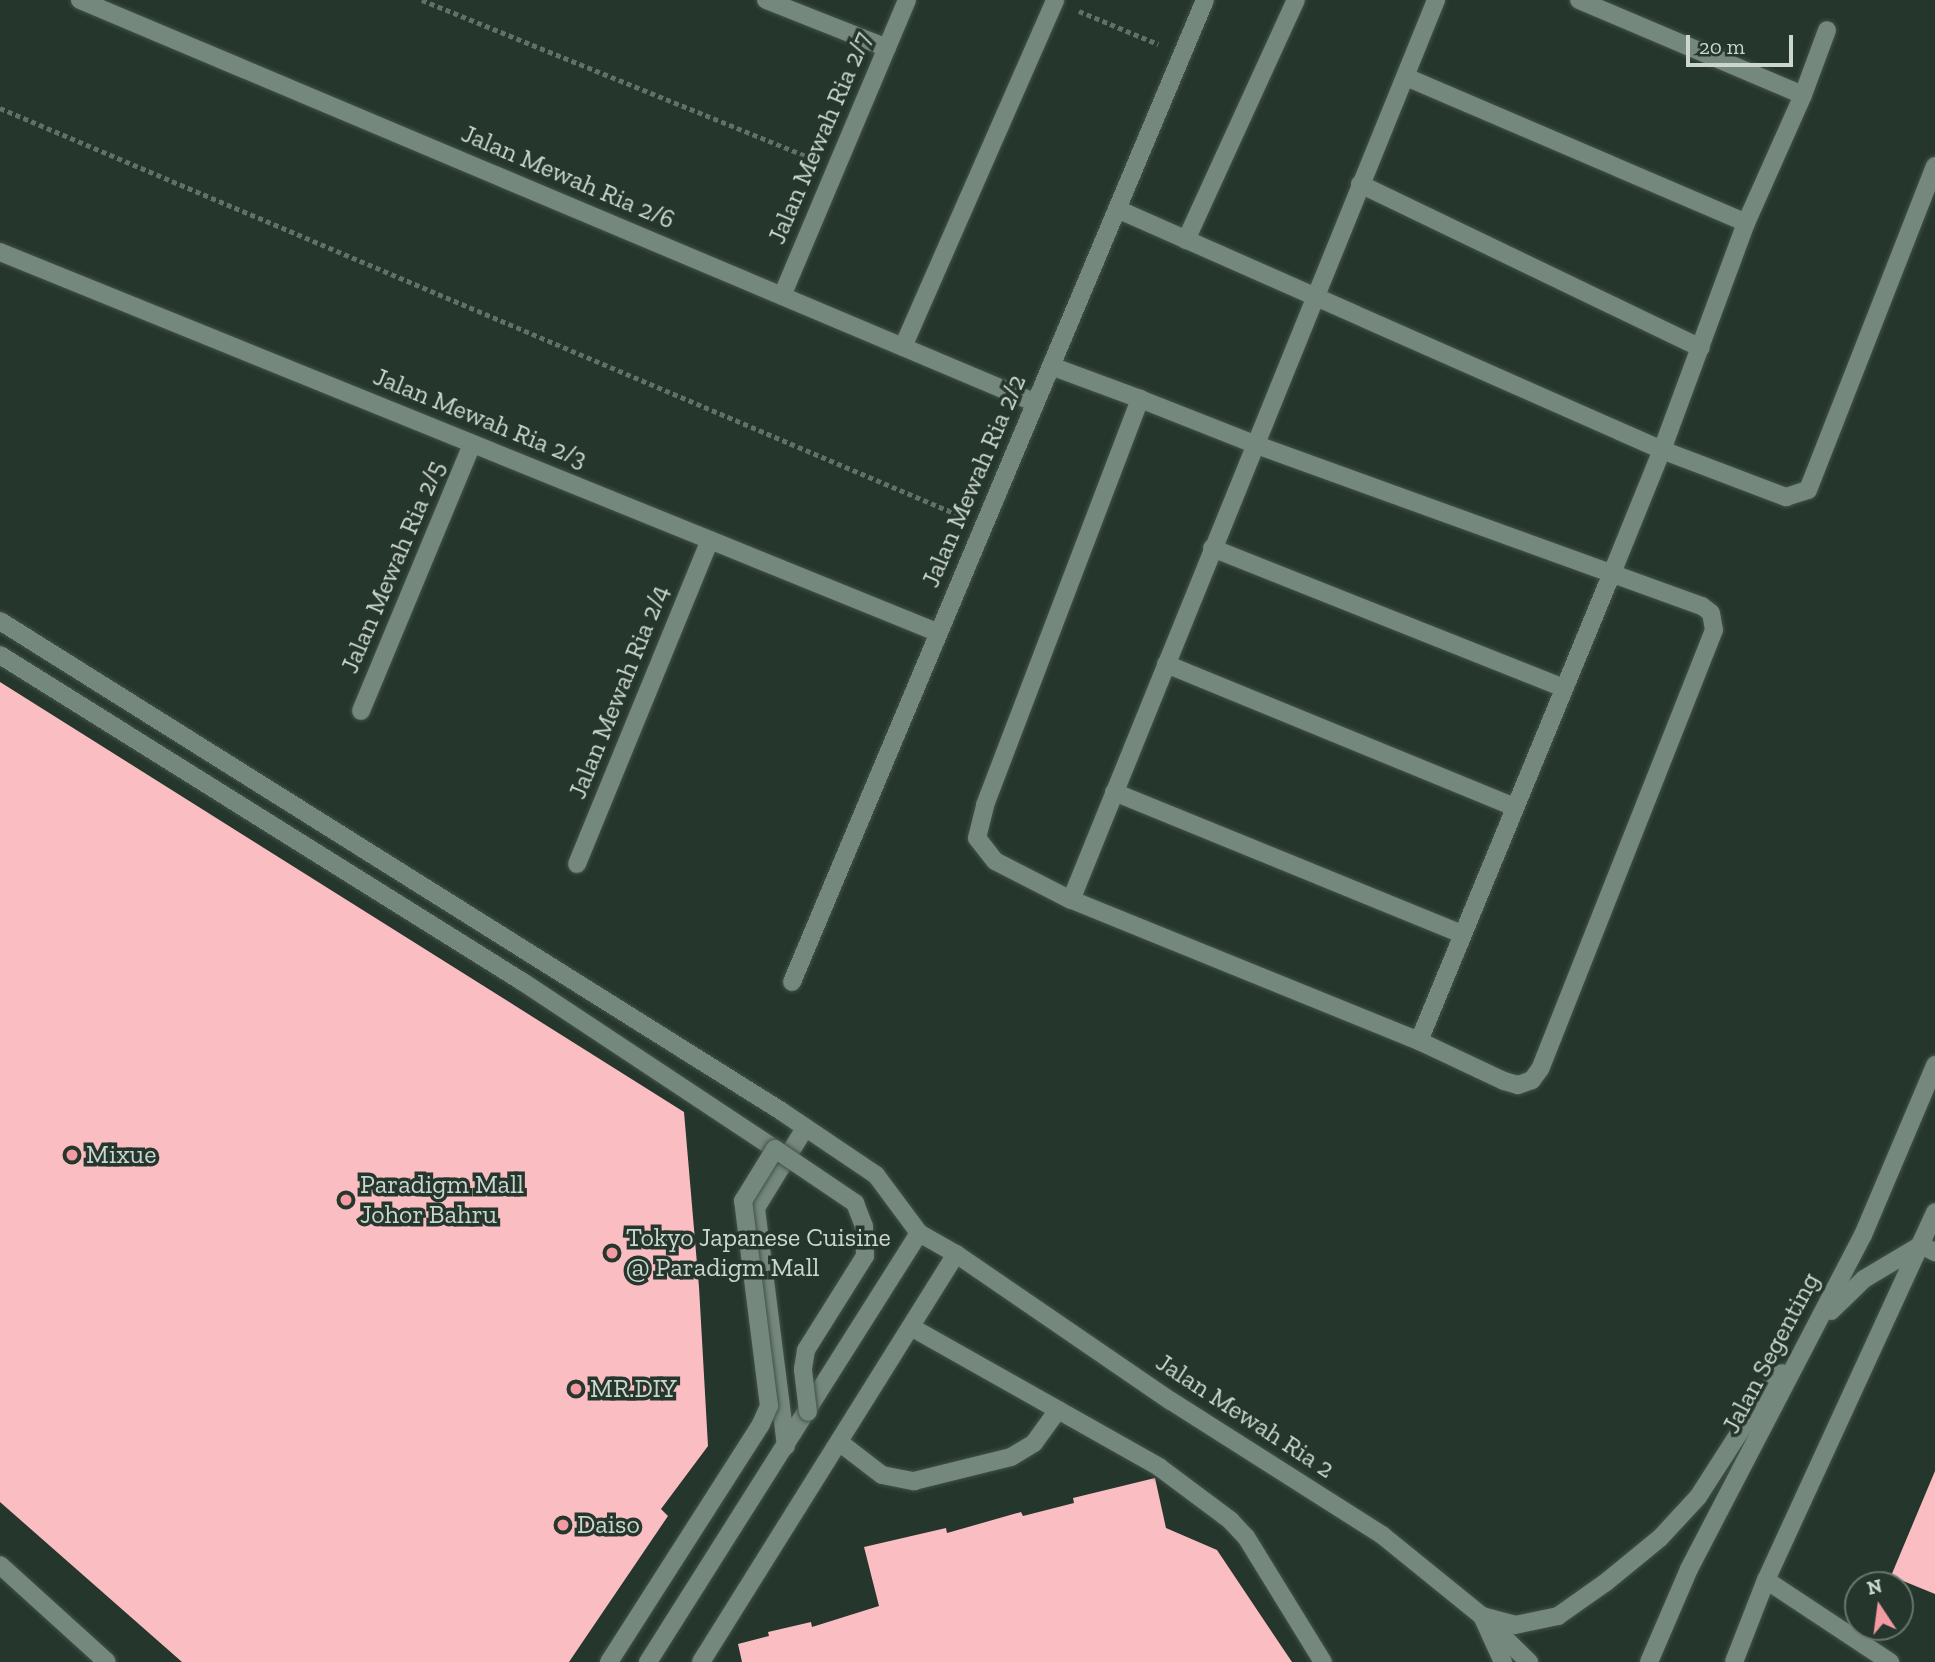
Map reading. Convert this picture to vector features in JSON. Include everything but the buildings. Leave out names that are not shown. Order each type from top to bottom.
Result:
[{"type":"street","name":"Jalan Mewah Ria 2/6","points":[[80,0],[1036,403]]},
{"type":"street","points":[[766,0],[887,47]]},
{"type":"street","name":"Jalan Mewah Ria 2/7","points":[[782,296],[907,0]]},
{"type":"street","points":[[902,347],[1055,0]]},
{"type":"street","name":"Jalan Mewah Ria 2/2","points":[[792,982],[1205,0]]},
{"type":"street","points":[[1186,240],[1296,0]]},
{"type":"street","points":[[1071,900],[1436,0]]},
{"type":"street","points":[[1579,0],[1803,95]]},
{"type":"street","points":[[1419,1041],[1662,450],[1746,223],[1803,95],[1827,30]]},
{"type":"street","points":[[1406,77],[1746,223]]},
{"type":"street","points":[[1117,209],[1662,450],[1786,497],[1808,489],[1935,166]]},
{"type":"street","points":[[1360,184],[1701,348]]},
{"type":"street","name":"Jalan Mewah Ria 2/3","points":[[0,252],[939,633]]},
{"type":"street","points":[[1051,366],[1140,399],[1254,444],[1702,606],[1712,613],[1714,629],[1541,1069],[1532,1080],[1518,1084],[1071,900],[995,861],[977,838],[985,805],[1140,399]]},
{"type":"street","name":"Jalan Mewah Ria 2/5","points":[[361,711],[472,444]]},
{"type":"street","name":"Jalan Mewah Ria 2/4","points":[[577,864],[710,540]]},
{"type":"street","points":[[1212,548],[1564,688]]},
{"type":"street","points":[[0,621],[876,1175],[919,1233],[648,1662]]},
{"type":"street","points":[[0,655],[523,982],[855,1203],[864,1226],[865,1256],[806,1350],[803,1370],[808,1412]]},
{"type":"street","points":[[1166,664],[1515,807]]},
{"type":"street","points":[[1114,792],[1462,934]]},
{"type":"street","name":"Jalan Segenting","points":[[1648,1662],[1689,1569],[1863,1236],[1935,1065]]},
{"type":"street","points":[[786,1446],[756,1208],[805,1128]]},
{"type":"street","points":[[609,1662],[761,1424],[769,1406],[743,1201],[775,1149]]},
{"type":"street","points":[[1734,1662],[1766,1580],[1928,1248],[1935,1212]]},
{"type":"street","name":"Jalan Mewah Ria 2","points":[[919,1233],[956,1254],[1171,1401],[1382,1535],[1482,1616],[1529,1662]]},
{"type":"street","points":[[1811,1335],[1845,1295],[1864,1279],[1928,1248]]},
{"type":"street","points":[[701,1662],[956,1254]]},
{"type":"street","points":[[911,1327],[1159,1467],[1230,1520],[1246,1537],[1323,1662]]},
{"type":"street","points":[[1482,1616],[1515,1625],[1558,1616],[1605,1583],[1660,1538],[1698,1497],[1773,1380],[1793,1366]]},
{"type":"street","points":[[839,1442],[882,1475],[914,1481],[1011,1457],[1034,1443],[1058,1410]]},
{"type":"street","points":[[0,1565],[107,1662]]},
{"type":"street","points":[[1766,1580],[1890,1662]]},
{"type":"street","points":[[1482,1616],[1503,1662]]},
{"type":"path","points":[[422,0],[836,169]]},
{"type":"path","points":[[1055,0],[1182,54]]},
{"type":"path","points":[[0,108],[984,526]]},
{"type":"place","name":"Mixue","points":[[72,1155]]},
{"type":"place","name":"Paradigm Mall Johor Bahru","points":[[346,1200]]},
{"type":"place","name":"Tokyo Japanese Cuisine @ Paradigm Mall","points":[[612,1253]]},
{"type":"place","name":"MR.DIY","points":[[576,1389]]},
{"type":"place","name":"Daiso","points":[[563,1525]]}]
